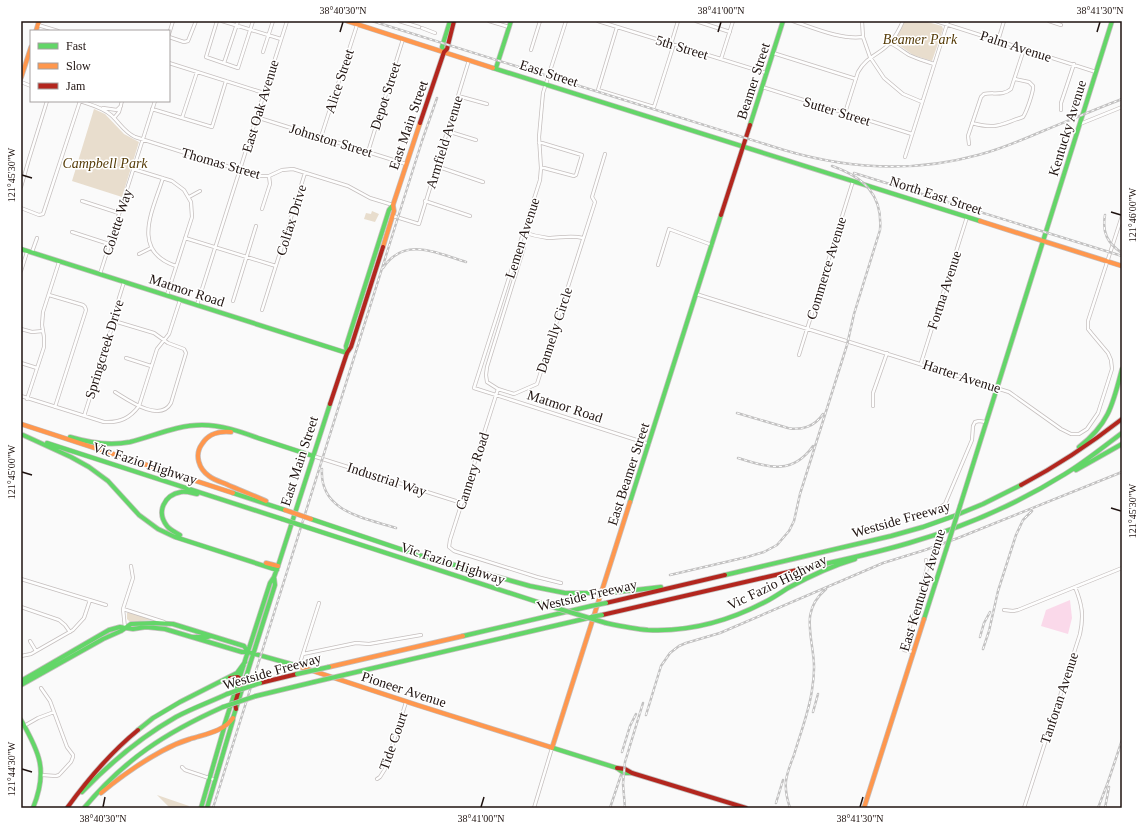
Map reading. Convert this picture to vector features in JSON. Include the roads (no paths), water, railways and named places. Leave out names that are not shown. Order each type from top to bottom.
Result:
[{"type":"main road","name":"East Street","points":[[347,21],[743,147]]},
{"type":"main road","points":[[444,52],[442,47],[450,21]]},
{"type":"main road","points":[[444,52],[447,49],[454,21]]},
{"type":"main road","points":[[496,68],[512,21]]},
{"type":"main road","name":"Beamer Street","points":[[743,147],[783,21]]},
{"type":"main road","name":"Kentucky Avenue","points":[[1044,241],[1112,21]]},
{"type":"main road","name":"East Main Street","points":[[347,353],[346,346],[380,240],[444,52]]},
{"type":"main road","points":[[21,78],[30,53]]},
{"type":"main road","name":"North East Street","points":[[743,147],[967,216],[1122,266]]},
{"type":"main road","name":"East Beamer Street","points":[[552,748],[743,147]]},
{"type":"main road","name":"East Main Street","points":[[201,808],[224,728],[270,583],[278,568],[347,353],[351,347],[394,211],[393,205]]},
{"type":"main road","name":"East Kentucky Avenue","points":[[864,808],[1044,241]]},
{"type":"main road","name":"Matmor Road","points":[[21,249],[347,353]]},
{"type":"main road","points":[[1046,472],[1060,460],[1082,445],[1100,429],[1109,412],[1122,369]]},
{"type":"main road","name":"Westside Freeway","points":[[68,808],[100,774],[130,748],[170,721],[227,694],[260,683],[297,674],[592,606],[923,527],[987,503],[1019,487],[1083,449],[1122,419]]},
{"type":"main road","name":"Vic Fazio Highway","points":[[21,424],[415,554],[530,586],[565,593],[609,593],[687,583]]},
{"type":"main road","points":[[50,434],[62,435],[102,444],[122,443],[184,426],[206,424],[232,429],[313,456]]},
{"type":"main road","points":[[285,510],[206,475],[200,467],[198,460],[199,449],[202,442],[209,435],[220,431],[226,431],[306,456],[313,456]]},
{"type":"main road","name":"Westside Freeway","points":[[85,807],[97,792],[116,773],[152,745],[189,723],[223,708],[256,696],[910,543],[971,523],[1004,508],[1067,473],[1122,433]]},
{"type":"main road","points":[[22,435],[76,459],[94,470],[110,483],[145,521],[161,531],[175,537],[278,568]]},
{"type":"main road","name":"Vic Fazio Highway","points":[[22,435],[554,607],[625,628],[653,631],[680,630],[726,619],[745,612],[802,580],[826,569],[876,552]]},
{"type":"main road","points":[[1004,508],[1032,495],[1122,444]]},
{"type":"main road","points":[[218,498],[187,492],[174,494],[169,497],[163,507],[163,521],[171,532],[278,568]]},
{"type":"main road","name":"East Main Street","points":[[206,808],[275,584],[274,577]]},
{"type":"main road","points":[[267,594],[269,598],[267,611]]},
{"type":"main road","name":"Pioneer Avenue","points":[[21,685],[103,639],[121,632],[131,624],[166,623],[244,646],[248,652]]},
{"type":"main road","name":"Pioneer Avenue","points":[[21,680],[110,630],[120,627],[133,629],[146,627],[158,628],[185,634],[242,652],[254,653],[299,666],[406,702],[617,768],[623,768],[632,773],[746,808]]},
{"type":"main road","points":[[185,634],[187,632],[196,634],[200,632]]},
{"type":"main road","points":[[193,637],[207,637],[209,635]]},
{"type":"main road","points":[[72,657],[73,653],[91,643],[93,640]]},
{"type":"main road","points":[[68,808],[84,785],[105,760],[132,735],[153,718],[204,689],[238,672],[245,662]]},
{"type":"main road","points":[[227,678],[240,678],[242,681],[235,703],[236,709]]},
{"type":"main road","points":[[85,807],[118,779],[144,761],[167,748],[224,728],[234,718]]},
{"type":"main road","points":[[21,720],[35,744],[41,766],[42,775],[39,794],[33,808]]},
{"type":"street","points":[[170,32],[173,21]]},
{"type":"street","points":[[170,35],[186,42],[188,41],[196,21]]},
{"type":"street","points":[[216,21],[206,58],[238,68],[253,21]]},
{"type":"street","points":[[222,21],[281,39]]},
{"type":"street","points":[[224,63],[238,21]]},
{"type":"street","points":[[263,52],[273,21]]},
{"type":"street","name":"East Oak Avenue","points":[[197,305],[287,21]]},
{"type":"street","points":[[400,21],[435,33]]},
{"type":"street","points":[[489,21],[509,28]]},
{"type":"street","points":[[531,50],[540,21]]},
{"type":"street","name":"Lemen Avenue","points":[[474,388],[540,180],[541,168],[539,137],[542,101],[545,84],[566,21]]},
{"type":"street","name":"5th Street","points":[[598,21],[766,73]]},
{"type":"street","points":[[617,27],[598,90],[654,107],[673,47],[672,41],[678,21]]},
{"type":"street","points":[[696,21],[730,32]]},
{"type":"street","points":[[721,59],[733,21]]},
{"type":"street","points":[[793,21],[843,37],[863,37]]},
{"type":"street","points":[[862,21],[863,37],[870,57],[884,78],[903,94],[922,102]]},
{"type":"street","points":[[845,113],[856,79],[864,62],[890,43],[903,21]]},
{"type":"street","name":"Palm Avenue","points":[[936,21],[947,23],[1096,72]]},
{"type":"street","points":[[998,41],[1004,21]]},
{"type":"street","points":[[1049,21],[1061,25]]},
{"type":"street","points":[[39,23],[56,30]]},
{"type":"street","points":[[905,158],[947,23]]},
{"type":"street","name":"Alice Street","points":[[321,137],[357,24]]},
{"type":"street","name":"Depot Street","points":[[368,152],[403,40]]},
{"type":"street","points":[[890,43],[898,46],[910,55],[934,64]]},
{"type":"street","points":[[968,144],[968,136],[982,95],[987,93],[995,94],[1009,92],[1024,49]]},
{"type":"street","points":[[773,53],[856,79]]},
{"type":"street","name":"Armfield Avenue","points":[[392,216],[419,224],[469,60]]},
{"type":"street","points":[[170,63],[264,93]]},
{"type":"street","points":[[1061,110],[1074,64]]},
{"type":"street","points":[[182,118],[197,72]]},
{"type":"street","points":[[972,123],[988,127],[999,126],[1023,117],[1026,114],[1033,92],[1033,86],[1029,82],[1014,78]]},
{"type":"street","points":[[152,109],[212,128],[226,81]]},
{"type":"street","name":"Sutter Street","points":[[762,87],[912,134]]},
{"type":"street","points":[[458,96],[486,104]]},
{"type":"street","points":[[21,188],[47,102]]},
{"type":"street","points":[[21,208],[39,215],[42,214],[49,198],[80,102]]},
{"type":"street","name":"Thomas Street","points":[[83,102],[107,112],[128,133],[143,139],[258,176],[269,176],[286,169],[293,169],[348,186],[370,198],[393,205]]},
{"type":"street","points":[[114,118],[119,112],[122,102]]},
{"type":"street","name":"Colette Way","points":[[100,274],[155,102]]},
{"type":"street","points":[[99,108],[115,110],[121,106]]},
{"type":"street","points":[[1080,125],[1122,107]]},
{"type":"street","name":"Johnston Street","points":[[256,117],[406,164]]},
{"type":"street","points":[[448,131],[476,140]]},
{"type":"street","points":[[540,143],[582,155],[576,176],[541,168]]},
{"type":"street","name":"Dannelly Circle","points":[[498,390],[514,394],[537,384],[595,202],[592,197],[606,154]]},
{"type":"street","points":[[436,166],[483,182]]},
{"type":"street","points":[[133,169],[172,181],[181,187],[188,197],[192,207],[192,217],[167,295]]},
{"type":"street","name":"Colfax Drive","points":[[262,310],[305,173]]},
{"type":"street","points":[[262,209],[270,184],[269,176]]},
{"type":"street","points":[[163,178],[148,227],[148,237],[151,248],[159,258],[176,266]]},
{"type":"street","name":"Commerce Avenue","points":[[799,355],[853,181]]},
{"type":"street","points":[[188,197],[200,191]]},
{"type":"street","points":[[426,201],[470,216]]},
{"type":"street","points":[[82,202],[119,213]]},
{"type":"street","name":"Fortna Avenue","points":[[921,363],[967,216]]},
{"type":"street","name":"Harter Avenue","points":[[696,294],[887,352],[1009,392],[1061,429],[1070,434],[1079,434],[1087,429],[1098,413],[1112,369],[1111,360],[1108,353],[1088,328],[1088,321],[1122,216]]},
{"type":"street","points":[[233,301],[256,226]]},
{"type":"street","points":[[658,265],[669,229],[712,245]]},
{"type":"street","points":[[72,232],[109,244]]},
{"type":"street","points":[[523,232],[548,238],[576,236],[583,238]]},
{"type":"street","points":[[21,271],[37,238]]},
{"type":"street","points":[[186,238],[276,266]]},
{"type":"street","points":[[498,390],[487,382],[487,367],[524,247]]},
{"type":"street","points":[[139,254],[151,248]]},
{"type":"street","points":[[516,254],[522,256]]},
{"type":"street","points":[[28,398],[44,347],[42,318],[59,261]]},
{"type":"street","name":"Springcreek Drive","points":[[84,416],[114,321],[124,282]]},
{"type":"street","points":[[49,295],[83,305],[86,310],[55,407]]},
{"type":"street","points":[[21,396],[96,421],[112,423],[126,419],[139,406],[157,349],[169,334],[180,300]]},
{"type":"street","points":[[114,321],[154,333],[168,343],[184,349],[186,353],[171,403],[166,410],[150,410],[139,406],[115,392]]},
{"type":"street","points":[[495,322],[500,323]]},
{"type":"street","points":[[21,329],[32,332],[43,331]]},
{"type":"street","points":[[874,406],[873,393],[887,352]]},
{"type":"street","points":[[126,358],[152,366]]},
{"type":"street","points":[[21,363],[37,368]]},
{"type":"street","name":"Matmor Road","points":[[474,388],[649,444]]},
{"type":"street","name":"Cannery Road","points":[[498,390],[449,547],[454,551],[561,583]]},
{"type":"street","points":[[942,506],[945,504],[972,440],[973,426],[975,422],[986,422]]},
{"type":"street","name":"Industrial Way","points":[[313,456],[462,503]]},
{"type":"street","points":[[914,652],[904,650],[927,568],[926,560]]},
{"type":"street","points":[[125,628],[123,609],[133,578],[131,566]]},
{"type":"street","points":[[1004,610],[1018,610],[1122,568]]},
{"type":"street","points":[[21,578],[106,605]]},
{"type":"street","name":"Tanforan Avenue","points":[[1024,808],[1080,634],[1082,611],[1075,587]]},
{"type":"street","points":[[21,656],[36,651],[77,627],[84,618],[90,600]]},
{"type":"street","points":[[299,666],[319,602]]},
{"type":"street","points":[[21,607],[59,620],[70,632]]},
{"type":"street","points":[[123,609],[166,623]]},
{"type":"street","points":[[303,654],[356,643],[370,644],[421,635]]},
{"type":"street","points":[[30,641],[36,651]]},
{"type":"street","points":[[41,688],[50,701],[68,747],[73,755],[73,760],[59,775],[42,775]]},
{"type":"street","name":"Tide Court","points":[[377,779],[380,778],[385,769],[406,702]]},
{"type":"street","points":[[24,726],[38,718],[54,712]]},
{"type":"street","name":"East Beamer Street","points":[[534,808],[552,748]]},
{"type":"street","points":[[182,767],[185,770],[215,780]]},
{"type":"railway","points":[[372,21],[784,150],[856,165],[905,166],[954,161],[995,150],[1122,99]]},
{"type":"railway","points":[[213,808],[422,141],[437,98]]},
{"type":"railway","points":[[670,575],[764,552],[777,545],[789,531],[794,521],[800,494],[847,345],[854,314],[880,230],[878,206],[869,189],[853,176],[832,166]]},
{"type":"railway","points":[[854,173],[1122,256]]},
{"type":"railway","points":[[1105,215],[1104,227],[1107,237],[1109,241],[1122,253]]},
{"type":"railway","points":[[383,268],[391,258],[401,252],[411,250],[433,252],[466,262]]},
{"type":"railway","points":[[737,413],[793,429],[808,427],[816,422],[823,414]]},
{"type":"railway","points":[[738,458],[759,464],[779,467],[797,462],[813,446]]},
{"type":"railway","points":[[322,469],[323,483],[328,495],[336,504],[346,511],[358,516],[396,528]]},
{"type":"railway","points":[[646,715],[661,666],[670,653],[679,646],[720,633],[883,563],[958,538],[1122,472]]},
{"type":"railway","points":[[983,649],[989,631],[998,591],[1016,535],[1023,520],[1032,511]]},
{"type":"railway","points":[[790,808],[786,791],[788,771],[807,715],[811,698],[814,672],[810,627],[811,612],[819,596],[826,589]]},
{"type":"railway","points":[[980,637],[984,623],[990,612]]},
{"type":"railway","points":[[813,712],[818,694]]},
{"type":"railway","points":[[625,808],[623,784],[625,762],[643,703]]},
{"type":"railway","points":[[622,752],[630,726],[636,714]]},
{"type":"railway","points":[[1098,808],[1122,740]]},
{"type":"railway","points":[[610,808],[621,775]]},
{"type":"railway","points":[[776,803],[783,780]]},
{"type":"railway","points":[[1105,808],[1109,787]]},
{"type":"park label","name":"Beamer Park","points":[[920,39]]},
{"type":"park label","name":"Campbell Park","points":[[105,163]]}]
